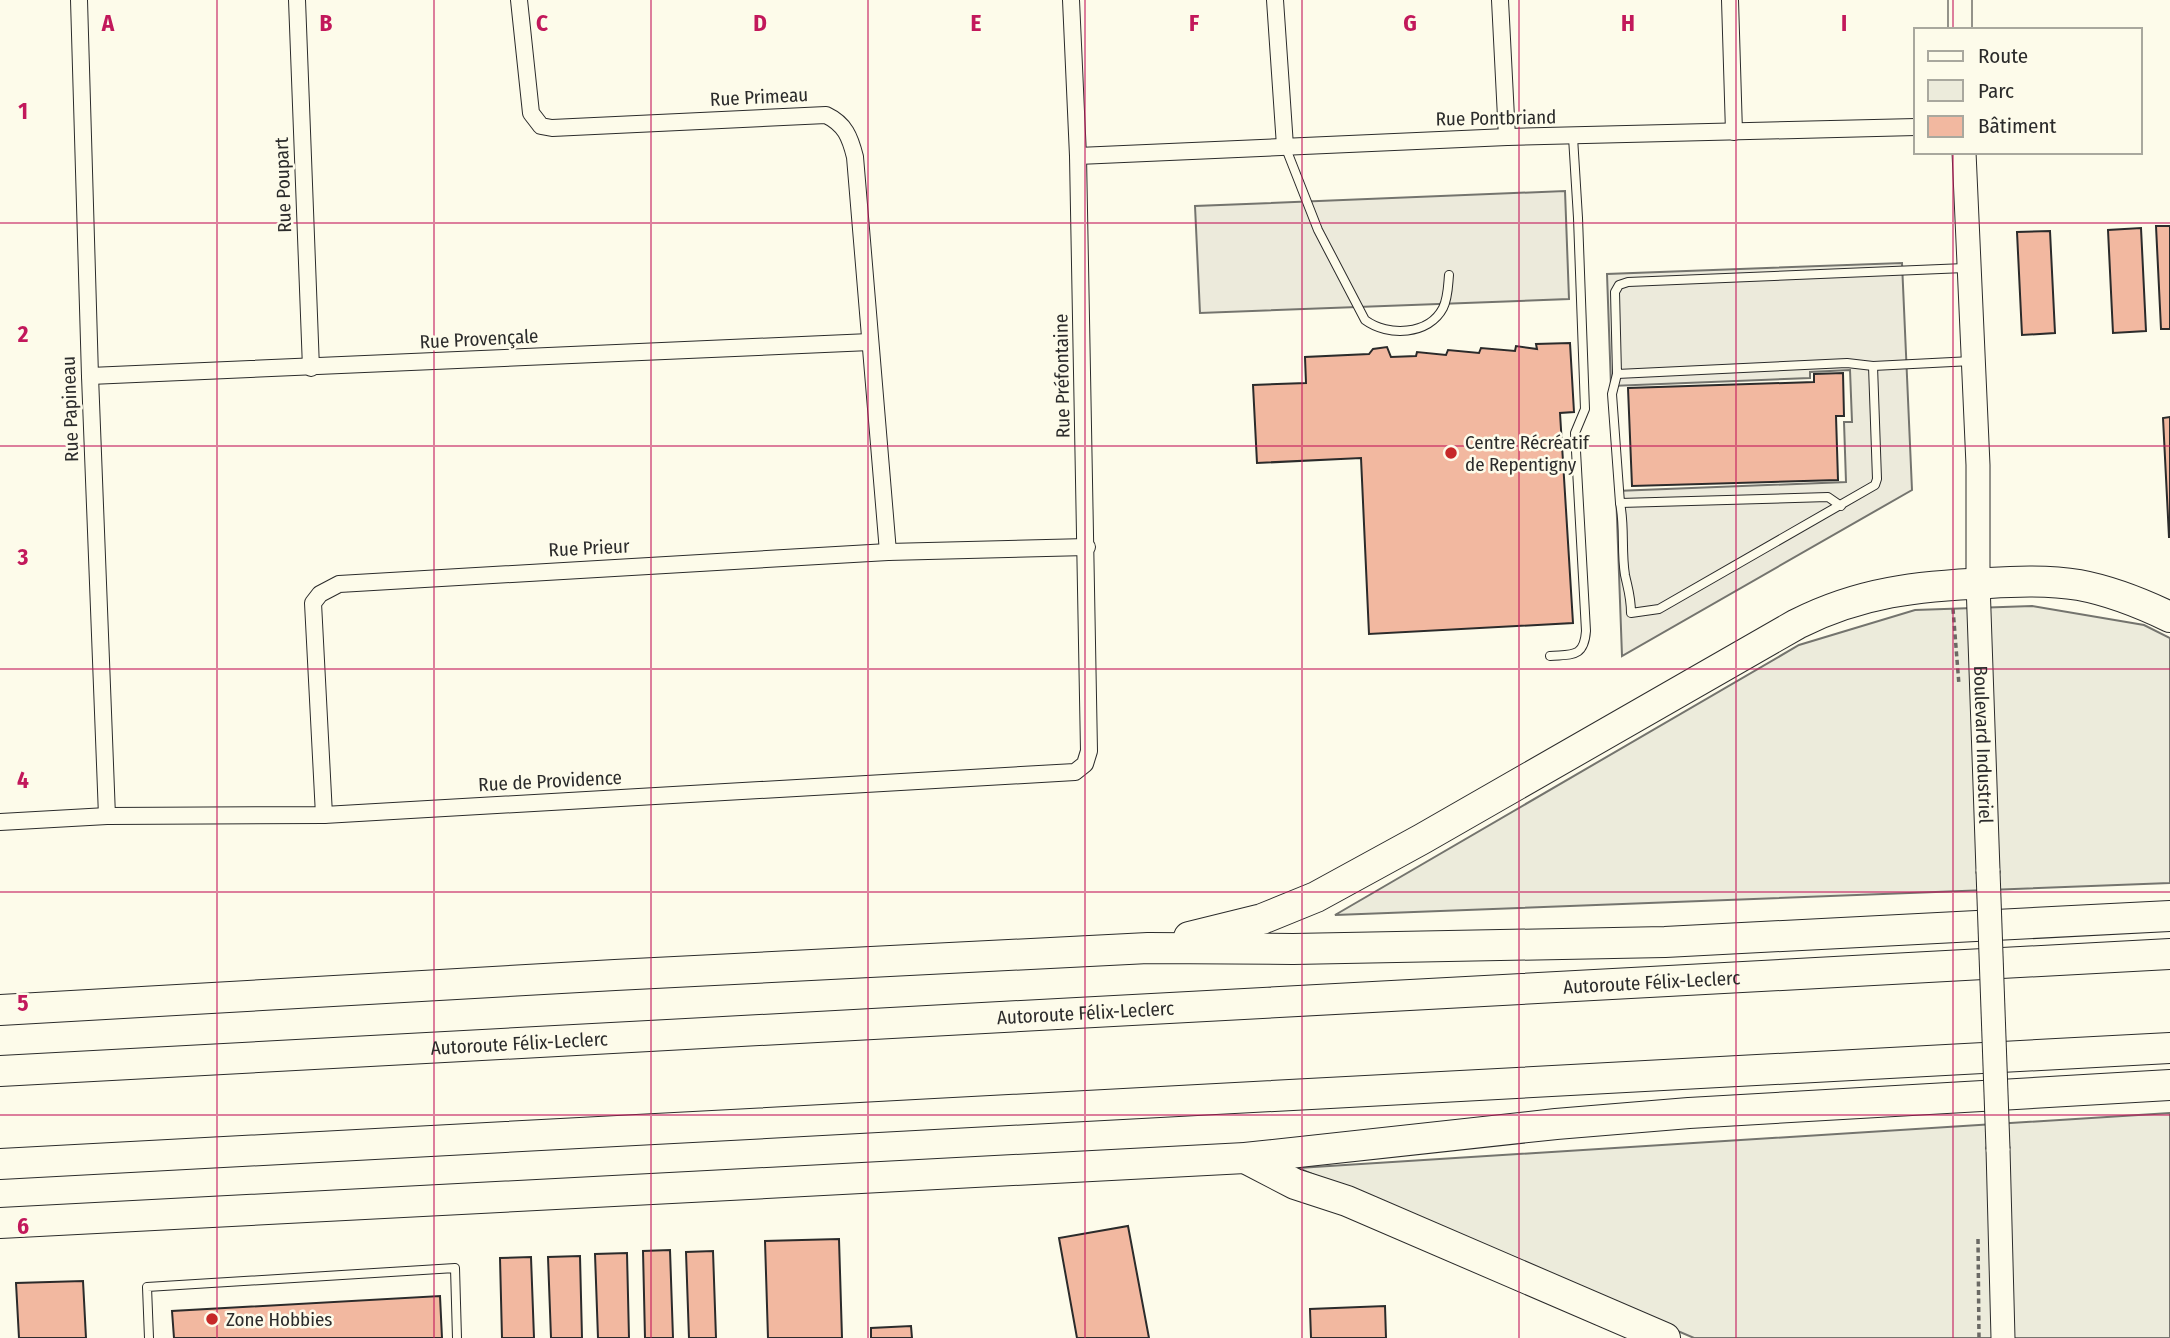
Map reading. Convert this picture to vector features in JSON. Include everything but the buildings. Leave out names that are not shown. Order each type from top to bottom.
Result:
[{"type":"highway","points":[[1148,948],[1262,919],[1316,897],[1826,610],[1889,591],[1978,583],[2036,582],[2079,585],[2115,594],[2170,617]]},
{"type":"highway","points":[[3,1011],[1148,948],[1665,942],[2170,916]]},
{"type":"highway","name":"Autoroute Félix-Leclerc","points":[[0,1071],[2170,954]]},
{"type":"highway","points":[[0,1164],[2170,1048]]},
{"type":"highway","points":[[0,1223],[1245,1158],[1635,1117],[2170,1085]]},
{"type":"highway","points":[[1245,1158],[1295,1184],[1382,1216],[1665,1338]]},
{"type":"street","name":"Rue Papineau","points":[[79,0],[107,816]]},
{"type":"street","name":"Rue Poupart","points":[[297,0],[311,368]]},
{"type":"street","name":"Rue Primeau","points":[[519,0],[531,113],[541,126],[826,115],[838,120],[849,135],[855,157],[887,552]]},
{"type":"street","name":"Rue Préfontaine","points":[[1071,0],[1078,156],[1089,751]]},
{"type":"street","points":[[1275,0],[1285,146]]},
{"type":"street","points":[[1500,0],[1507,137]]},
{"type":"street","points":[[1730,0],[1734,132]]},
{"type":"street","points":[[1960,0],[1960,28]]},
{"type":"street","name":"Rue Pontbriand","points":[[1078,156],[1507,137],[1914,127]]},
{"type":"street","name":"Boulevard Industriel","points":[[1964,154],[1979,480],[1978,583],[2003,1338]]},
{"type":"street","name":"Rue Provençale","points":[[90,376],[870,342]]},
{"type":"street","name":"Rue Prieur","points":[[324,815],[313,603],[329,588],[339,584],[887,552],[1087,547]]},
{"type":"street","name":"Rue de Providence","points":[[0,822],[107,816],[324,815],[1074,772],[1086,764],[1089,751]]},
{"type":"lane","points":[[1550,656],[1581,651],[1585,645],[1586,631],[1575,433],[1585,409],[1573,137]]},
{"type":"lane","points":[[1285,146],[1318,230],[1365,320],[1375,327],[1395,332],[1420,326],[1442,311],[1449,275]]},
{"type":"lane","points":[[1873,366],[1877,479],[1875,485],[1666,605],[1646,612],[1631,613],[1612,394],[1617,374],[1615,292],[1619,285],[1628,282],[1968,268]]},
{"type":"lane","points":[[1617,374],[1847,363],[1873,366],[1973,361]]},
{"type":"lane","points":[[1620,503],[1828,497],[1841,506]]},
{"type":"lane","points":[[149,1338],[147,1287],[455,1268],[457,1338]]},
{"type":"green space","points":[[2032,606],[2144,625],[2170,638],[2170,883],[1335,915],[1799,645],[1915,610]]},
{"type":"green space","points":[[2170,1113],[2170,1338],[1694,1338],[1298,1168]]},
{"type":"shaded area","points":[[1565,191],[1569,299],[1200,313],[1195,206]]},
{"type":"shaded area","points":[[1902,263],[1912,490],[1622,656],[1616,491],[1846,482],[1844,422],[1852,422],[1850,370],[1810,372],[1810,378],[1611,386],[1607,274]]},
{"type":"place","name":"Centre Récréatif de Repentigny","points":[[1451,453]]},
{"type":"place","name":"Zone Hobbies","points":[[212,1319]]}]
